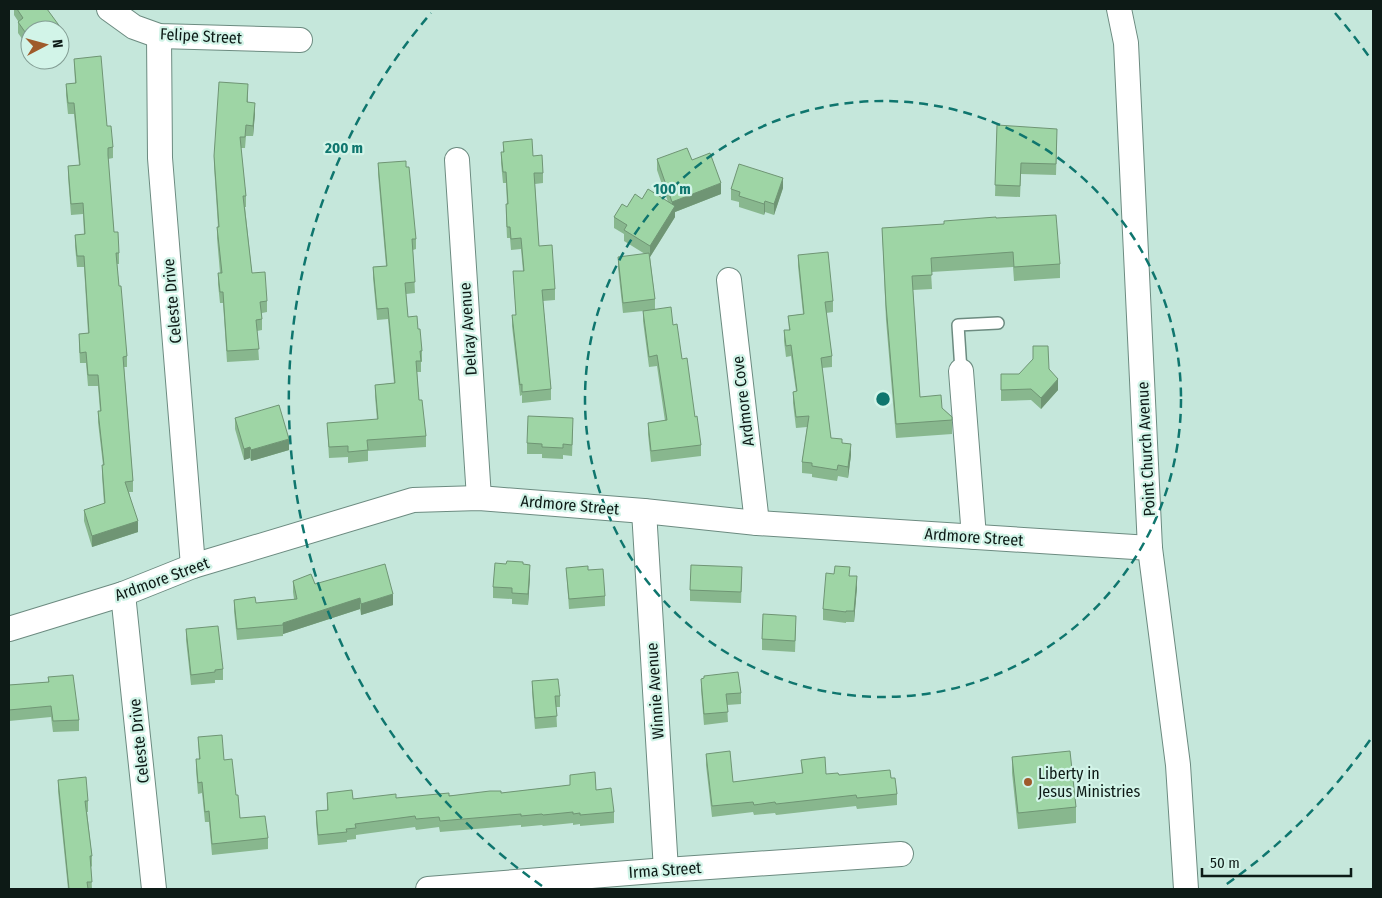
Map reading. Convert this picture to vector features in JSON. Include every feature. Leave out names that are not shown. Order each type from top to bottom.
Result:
[{"type":"street","name":"Felipe Street","points":[[109,9],[134,27],[159,36],[300,40]]},
{"type":"street","name":"Point Church Avenue","points":[[1119,9],[1126,43],[1150,548],[1178,765],[1186,889]]},
{"type":"street","name":"Celeste Drive","points":[[159,36],[160,158],[193,566]]},
{"type":"street","name":"Delray Avenue","points":[[457,160],[479,498]]},
{"type":"street","name":"Ardmore Cove","points":[[729,280],[757,523]]},
{"type":"street","points":[[961,371],[974,537]]},
{"type":"street","name":"Ardmore Street","points":[[9,629],[123,594],[193,566],[413,500],[479,498],[644,511],[757,523],[1150,548]]},
{"type":"street","name":"Winnie Avenue","points":[[644,511],[666,870]]},
{"type":"street","name":"Celeste Drive","points":[[123,594],[154,889]]},
{"type":"street","name":"Irma Street","points":[[428,889],[901,854]]},
{"type":"lane","points":[[961,371],[958,326],[998,323]]},
{"type":"building","points":[[17,9],[47,9],[55,20],[20,20],[23,18]]},
{"type":"building","points":[[101,56],[107,126],[111,126],[113,147],[108,148],[108,155],[114,232],[118,232],[119,253],[116,253],[127,356],[123,357],[133,481],[125,482],[138,521],[92,536],[84,510],[105,503],[102,465],[104,465],[98,411],[101,411],[98,375],[88,375],[86,352],[80,353],[79,334],[89,333],[84,256],[77,256],[75,235],[85,234],[83,203],[71,204],[68,166],[80,165],[74,103],[68,103],[66,84],[76,83],[74,59]]},
{"type":"building","points":[[219,82],[248,84],[247,102],[255,103],[253,126],[246,125],[245,137],[240,137],[246,196],[243,196],[252,273],[265,272],[267,301],[260,302],[262,319],[256,320],[259,349],[227,351],[223,292],[220,292],[218,273],[222,273],[217,227],[219,227],[214,156]]},
{"type":"building","points":[[997,125],[1057,129],[1056,164],[1021,163],[1020,186],[995,185]]},
{"type":"building","points":[[532,139],[533,156],[542,155],[543,173],[534,173],[539,246],[552,245],[555,289],[542,290],[551,389],[522,392],[512,315],[516,315],[513,271],[524,271],[521,238],[511,239],[510,227],[507,227],[506,172],[503,172],[501,152],[504,152],[503,142]]},
{"type":"building","points":[[687,148],[692,160],[710,153],[721,183],[672,202],[657,159]]},
{"type":"building","points":[[406,161],[406,167],[409,167],[416,239],[412,239],[415,282],[405,283],[408,317],[417,316],[418,329],[420,329],[421,361],[416,361],[419,400],[422,400],[426,436],[367,440],[368,450],[348,452],[348,446],[329,447],[327,423],[378,419],[375,385],[395,383],[388,308],[377,309],[373,267],[387,266],[378,163]]},
{"type":"building","points":[[739,164],[783,178],[774,204],[765,201],[764,204],[739,196],[740,192],[731,189]]},
{"type":"building","points":[[648,189],[675,206],[650,246],[624,230],[627,225],[614,217],[622,204],[627,207],[635,194],[642,199]]},
{"type":"building","points":[[1056,215],[1060,264],[1014,267],[1013,252],[931,258],[932,275],[912,276],[920,397],[941,395],[942,408],[952,417],[952,420],[896,424],[882,228],[944,224],[944,221],[996,217]]},
{"type":"building","points":[[828,252],[833,301],[825,302],[832,356],[821,358],[831,438],[842,439],[842,443],[851,444],[848,467],[838,465],[837,470],[812,466],[812,463],[802,462],[809,416],[796,417],[793,392],[797,391],[791,345],[786,346],[784,330],[790,330],[788,316],[804,314],[798,255]]},
{"type":"building","points":[[649,253],[655,299],[623,303],[618,257]]},
{"type":"building","points":[[671,307],[673,325],[677,324],[682,359],[687,358],[701,445],[651,451],[648,423],[667,420],[657,355],[649,357],[643,311]]},
{"type":"building","points":[[1033,346],[1048,346],[1049,369],[1058,379],[1041,398],[1031,389],[1001,390],[1001,374],[1019,374],[1033,359]]},
{"type":"building","points":[[279,405],[289,439],[251,450],[250,447],[244,449],[235,418]]},
{"type":"building","points":[[528,416],[573,418],[572,445],[563,444],[563,448],[542,447],[542,444],[527,443]]},
{"type":"building","points":[[507,561],[523,562],[523,564],[530,565],[528,594],[512,593],[512,588],[493,587],[495,563],[506,564]]},
{"type":"building","points":[[385,564],[393,594],[361,604],[360,598],[283,623],[283,625],[237,629],[234,600],[255,597],[256,603],[297,599],[293,581],[311,574],[315,584]]},
{"type":"building","points":[[691,565],[742,567],[741,592],[690,590]]},
{"type":"building","points":[[588,566],[588,570],[603,569],[605,596],[569,599],[566,568]]},
{"type":"building","points":[[835,566],[850,567],[849,576],[857,576],[854,611],[846,612],[823,609],[826,573],[834,574]]},
{"type":"building","points":[[763,614],[796,616],[795,641],[762,639]]},
{"type":"building","points":[[218,626],[223,669],[191,675],[186,629]]},
{"type":"building","points":[[738,672],[741,693],[726,694],[728,712],[704,714],[701,679],[704,676]]},
{"type":"building","points":[[73,675],[79,720],[53,721],[51,706],[9,710],[9,685],[49,682],[48,677]]},
{"type":"building","points":[[558,679],[560,696],[555,696],[557,716],[535,718],[532,681]]},
{"type":"building","points":[[222,735],[224,760],[232,759],[240,818],[265,816],[268,838],[212,844],[209,811],[205,812],[202,782],[198,783],[196,759],[200,759],[198,737]]},
{"type":"building","points":[[730,751],[733,782],[803,773],[801,760],[825,757],[826,774],[838,773],[839,775],[890,770],[891,778],[895,778],[897,794],[857,798],[856,795],[776,804],[775,802],[754,805],[753,802],[712,806],[706,754]]},
{"type":"building","points":[[1070,751],[1076,807],[1018,813],[1012,757]]},
{"type":"building","points":[[595,772],[596,790],[611,788],[614,812],[580,815],[580,813],[573,814],[573,812],[521,816],[521,814],[440,821],[439,817],[416,819],[415,816],[355,824],[356,828],[346,829],[347,832],[318,835],[316,811],[328,810],[327,793],[352,790],[353,799],[396,794],[396,798],[449,793],[449,796],[490,791],[501,791],[501,793],[570,785],[570,775]]},
{"type":"building","points":[[86,777],[88,801],[85,801],[92,856],[90,856],[92,882],[87,882],[88,889],[69,889],[58,780]]},
{"type":"place","name":"Liberty in Jesus Ministries","points":[[1028,782]]}]
